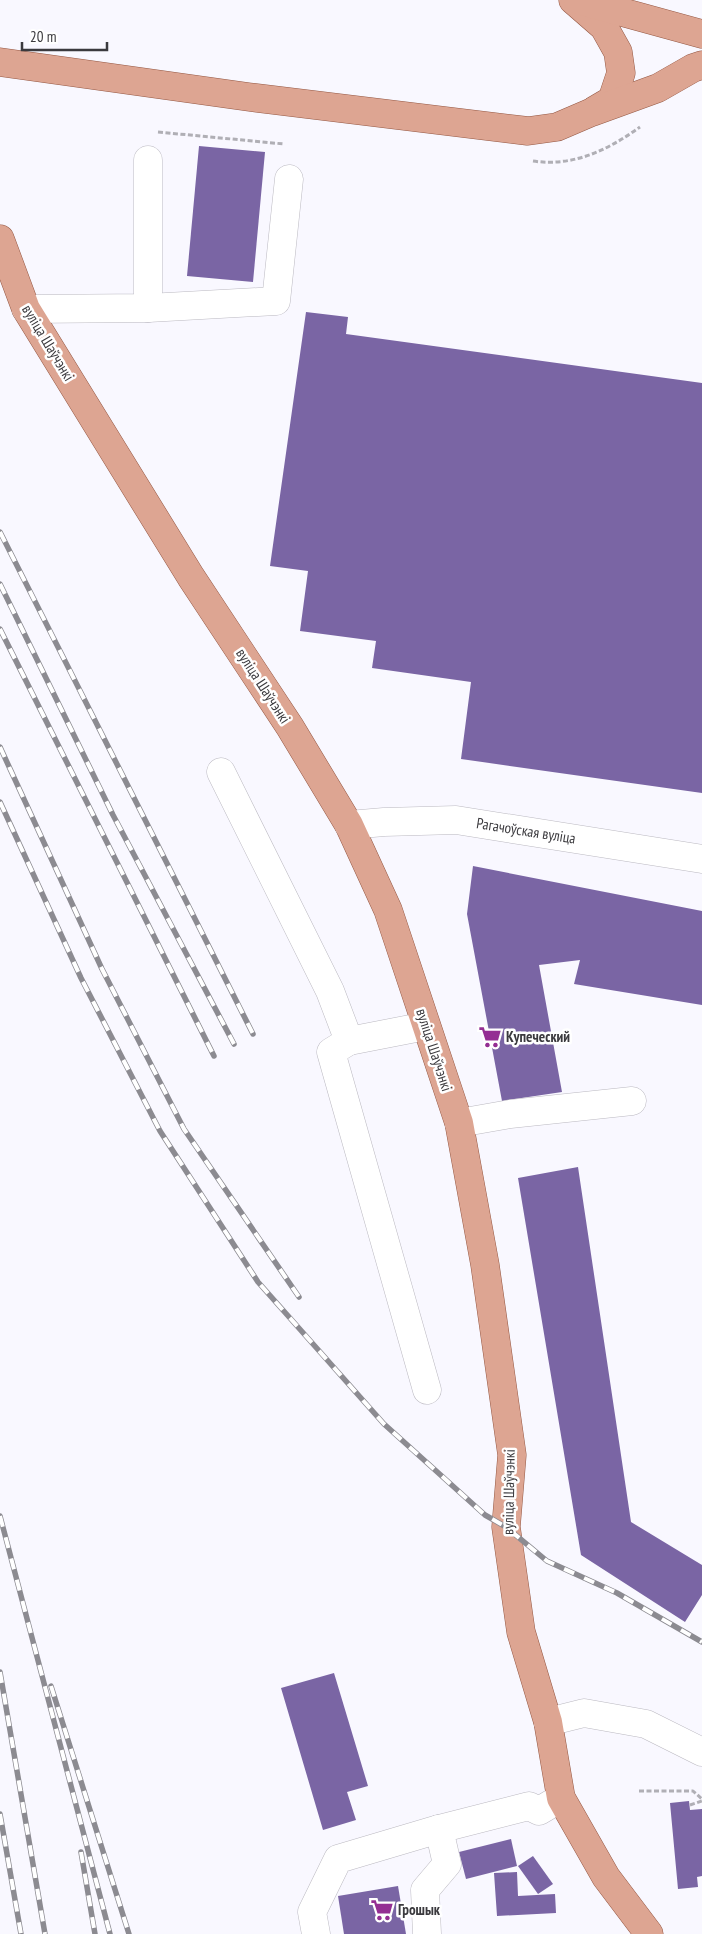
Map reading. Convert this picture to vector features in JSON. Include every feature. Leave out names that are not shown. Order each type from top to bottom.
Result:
[{"type":"main road","points":[[573,0],[604,27],[618,52],[621,73],[612,100],[592,112]]},
{"type":"main road","points":[[578,0],[702,34]]},
{"type":"main road","points":[[0,62],[259,98],[528,131],[557,127],[658,88],[693,68],[702,65]]},
{"type":"main road","name":"вуліца Шаўчэнкі","points":[[0,239],[26,309],[191,577],[290,727],[349,825],[388,910],[458,1123],[485,1266],[512,1455],[506,1527],[521,1632],[548,1722],[561,1798],[606,1877],[649,1934]]},
{"type":"street","points":[[148,160],[148,308]]},
{"type":"street","points":[[26,309],[148,308],[276,301],[289,179]]},
{"type":"street","points":[[221,772],[330,991],[349,1041]]},
{"type":"street","name":"Рагачоўская вуліца","points":[[349,825],[456,820],[702,859]]},
{"type":"street","points":[[426,1026],[349,1041],[331,1052],[427,1390]]},
{"type":"street","points":[[458,1123],[510,1114],[632,1101]]},
{"type":"street","points":[[548,1722],[584,1713],[646,1724],[702,1752]]},
{"type":"street","points":[[316,1934],[312,1912],[338,1858],[529,1806],[539,1812],[561,1798]]},
{"type":"street","points":[[427,1934],[425,1890],[447,1864],[439,1829]]},
{"type":"path","points":[[156,132],[284,144]]},
{"type":"path","points":[[639,1791],[693,1791],[702,1800],[690,1805]]},
{"type":"building","points":[[199,146],[265,152],[253,282],[187,276]]},
{"type":"building","points":[[306,312],[348,317],[346,334],[702,383],[702,793],[461,759],[471,682],[372,668],[376,641],[300,631],[308,571],[270,566]]},
{"type":"building","points":[[473,866],[702,911],[702,1005],[574,984],[580,960],[539,965],[562,1092],[502,1101],[467,914]]},
{"type":"building","points":[[578,1167],[631,1522],[702,1565],[702,1595],[685,1622],[581,1555],[518,1178]]},
{"type":"building","points":[[334,1673],[368,1786],[347,1792],[356,1820],[323,1830],[281,1688]]},
{"type":"building","points":[[689,1801],[690,1810],[702,1809],[702,1876],[697,1877],[698,1887],[678,1889],[670,1803]]},
{"type":"building","points":[[511,1839],[517,1866],[466,1879],[459,1852]]},
{"type":"building","points":[[533,1856],[553,1884],[538,1894],[518,1866]]},
{"type":"building","points":[[517,1872],[518,1896],[555,1894],[556,1913],[497,1916],[494,1873]]},
{"type":"building","points":[[398,1886],[406,1934],[344,1934],[338,1896]]},
{"type":"railway","points":[[0,532],[253,1034]]},
{"type":"railway","points":[[0,584],[113,815],[234,1044]]},
{"type":"railway","points":[[0,629],[214,1056]]},
{"type":"railway","points":[[0,747],[102,969],[184,1129],[299,1297]]},
{"type":"railway","points":[[0,802],[81,978],[160,1131],[258,1282],[384,1424],[485,1515],[506,1527],[547,1561],[617,1593],[702,1642]]},
{"type":"railway","points":[[0,1516],[110,1934]]},
{"type":"railway","points":[[0,1672],[45,1934]]},
{"type":"railway","points":[[51,1686],[129,1934]]},
{"type":"railway","points":[[0,1814],[21,1934]]},
{"type":"railway","points":[[81,1852],[95,1934]]},
{"type":"place","name":"Купеческий","points":[[490,1037]]},
{"type":"place","name":"Грошык","points":[[382,1910]]}]
